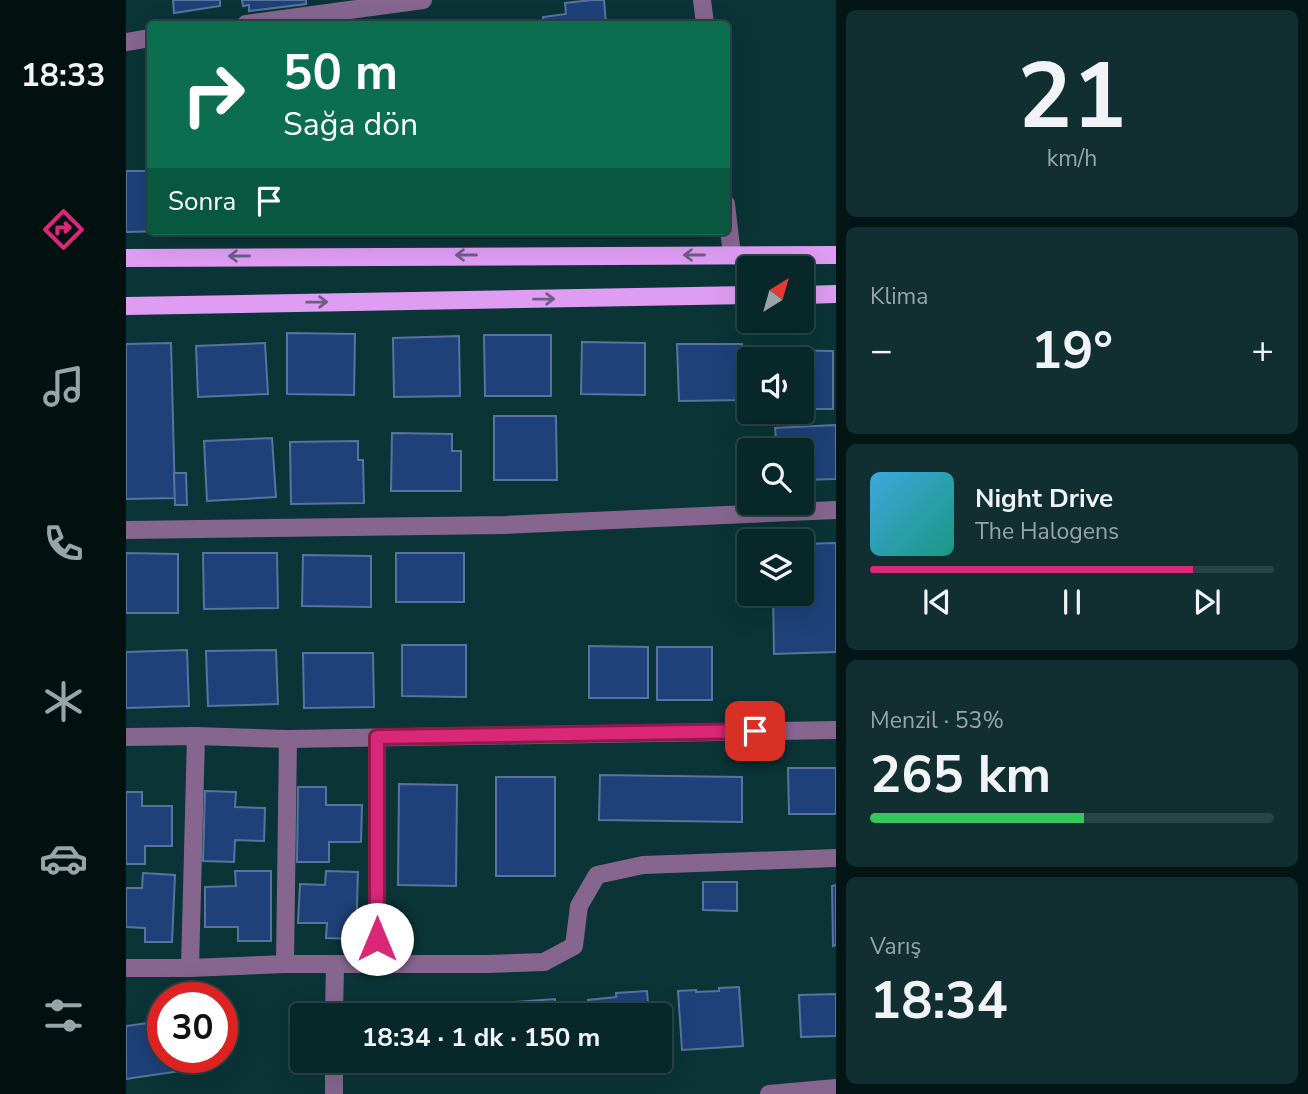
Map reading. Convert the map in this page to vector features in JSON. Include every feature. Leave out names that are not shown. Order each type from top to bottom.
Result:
[{"type":"main road","points":[[126,258],[835,255]]},
{"type":"main road","points":[[814,295],[835,294]]},
{"type":"main road","points":[[126,306],[737,295]]},
{"type":"street","points":[[268,21],[423,0]]},
{"type":"street","points":[[702,0],[705,21]]},
{"type":"street","points":[[126,42],[147,38]]},
{"type":"street","points":[[730,235],[732,255]]},
{"type":"street","points":[[126,530],[505,525],[835,510]]},
{"type":"street","points":[[126,737],[288,739],[835,730]]},
{"type":"street","points":[[190,968],[196,736]]},
{"type":"street","points":[[377,737],[377,964]]},
{"type":"street","points":[[285,964],[288,739]]},
{"type":"street","points":[[126,968],[544,962],[574,946],[579,906],[597,875],[643,864],[835,858]]},
{"type":"street","points":[[334,1003],[335,965]]},
{"type":"street","points":[[334,1073],[334,1094]]},
{"type":"street","points":[[769,1094],[835,1088]]},
{"type":"building","points":[[173,0],[220,0],[220,6],[174,13]]},
{"type":"building","points":[[242,0],[306,0],[306,4],[249,11],[249,5],[243,6]]},
{"type":"building","points":[[604,0],[606,21],[544,21],[543,17],[566,14],[565,3]]},
{"type":"building","points":[[126,171],[147,171],[147,232],[126,232]]},
{"type":"building","points":[[287,333],[355,334],[354,395],[287,394]]},
{"type":"building","points":[[484,335],[551,335],[551,396],[485,396]]},
{"type":"building","points":[[459,336],[460,396],[394,397],[393,338]]},
{"type":"building","points":[[582,342],[645,343],[645,395],[581,394]]},
{"type":"building","points":[[171,343],[175,498],[126,499],[126,344]]},
{"type":"building","points":[[265,343],[268,394],[198,397],[196,346]]},
{"type":"building","points":[[677,344],[742,344],[742,347],[737,347],[737,400],[679,401]]},
{"type":"building","points":[[814,351],[833,351],[833,409],[814,409]]},
{"type":"building","points":[[494,416],[556,416],[557,480],[494,480]]},
{"type":"building","points":[[836,425],[836,479],[814,480],[814,438],[776,438],[775,428]]},
{"type":"building","points":[[392,433],[452,434],[452,451],[461,451],[461,491],[391,491]]},
{"type":"building","points":[[272,438],[276,497],[207,501],[204,441]]},
{"type":"building","points":[[358,441],[358,460],[363,460],[364,503],[291,504],[290,442]]},
{"type":"building","points":[[174,473],[186,473],[187,505],[175,505]]},
{"type":"building","points":[[836,543],[836,652],[774,654],[773,606],[814,606],[814,544]]},
{"type":"building","points":[[126,553],[178,554],[178,613],[126,613]]},
{"type":"building","points":[[203,553],[277,553],[278,608],[204,609]]},
{"type":"building","points":[[396,553],[464,553],[464,602],[396,602]]},
{"type":"building","points":[[303,555],[371,556],[371,607],[302,606]]},
{"type":"building","points":[[402,645],[466,645],[466,697],[402,696]]},
{"type":"building","points":[[589,646],[648,647],[648,698],[589,698]]},
{"type":"building","points":[[657,647],[712,647],[712,700],[657,700]]},
{"type":"building","points":[[187,650],[189,706],[126,708],[126,652]]},
{"type":"building","points":[[276,650],[278,704],[208,706],[206,651]]},
{"type":"building","points":[[303,653],[373,653],[374,707],[304,708]]},
{"type":"building","points":[[788,768],[836,768],[836,814],[789,814]]},
{"type":"building","points":[[600,775],[742,777],[742,822],[599,820]]},
{"type":"building","points":[[496,777],[555,777],[555,876],[496,876]]},
{"type":"building","points":[[399,784],[457,785],[456,886],[398,885]]},
{"type":"building","points":[[298,787],[326,787],[326,805],[362,805],[361,842],[329,842],[329,862],[297,862]]},
{"type":"building","points":[[205,791],[236,792],[235,807],[265,808],[264,841],[235,840],[234,862],[203,861]]},
{"type":"building","points":[[126,792],[142,792],[142,806],[172,806],[172,846],[145,846],[145,864],[126,864]]},
{"type":"building","points":[[235,871],[271,871],[271,941],[238,941],[238,927],[205,927],[205,887],[236,886]]},
{"type":"building","points":[[326,871],[358,872],[356,939],[326,938],[327,923],[298,923],[300,884],[325,885]]},
{"type":"building","points":[[143,873],[175,875],[172,942],[145,942],[145,928],[126,927],[126,888],[142,888]]},
{"type":"building","points":[[703,882],[737,882],[737,911],[703,910]]},
{"type":"building","points":[[836,885],[836,945],[833,946],[832,886]]},
{"type":"building","points":[[739,987],[743,1046],[682,1050],[678,991],[719,991],[719,988]]},
{"type":"building","points":[[647,991],[648,1003],[588,1003],[588,1000],[616,997],[616,993]]},
{"type":"building","points":[[836,994],[836,1036],[801,1037],[799,995]]},
{"type":"building","points":[[555,999],[555,1003],[502,1003]]},
{"type":"building","points":[[147,1023],[147,1073],[167,1073],[126,1079],[126,1026]]},
{"type":"route","points":[[377,939],[377,737],[755,731]]}]
